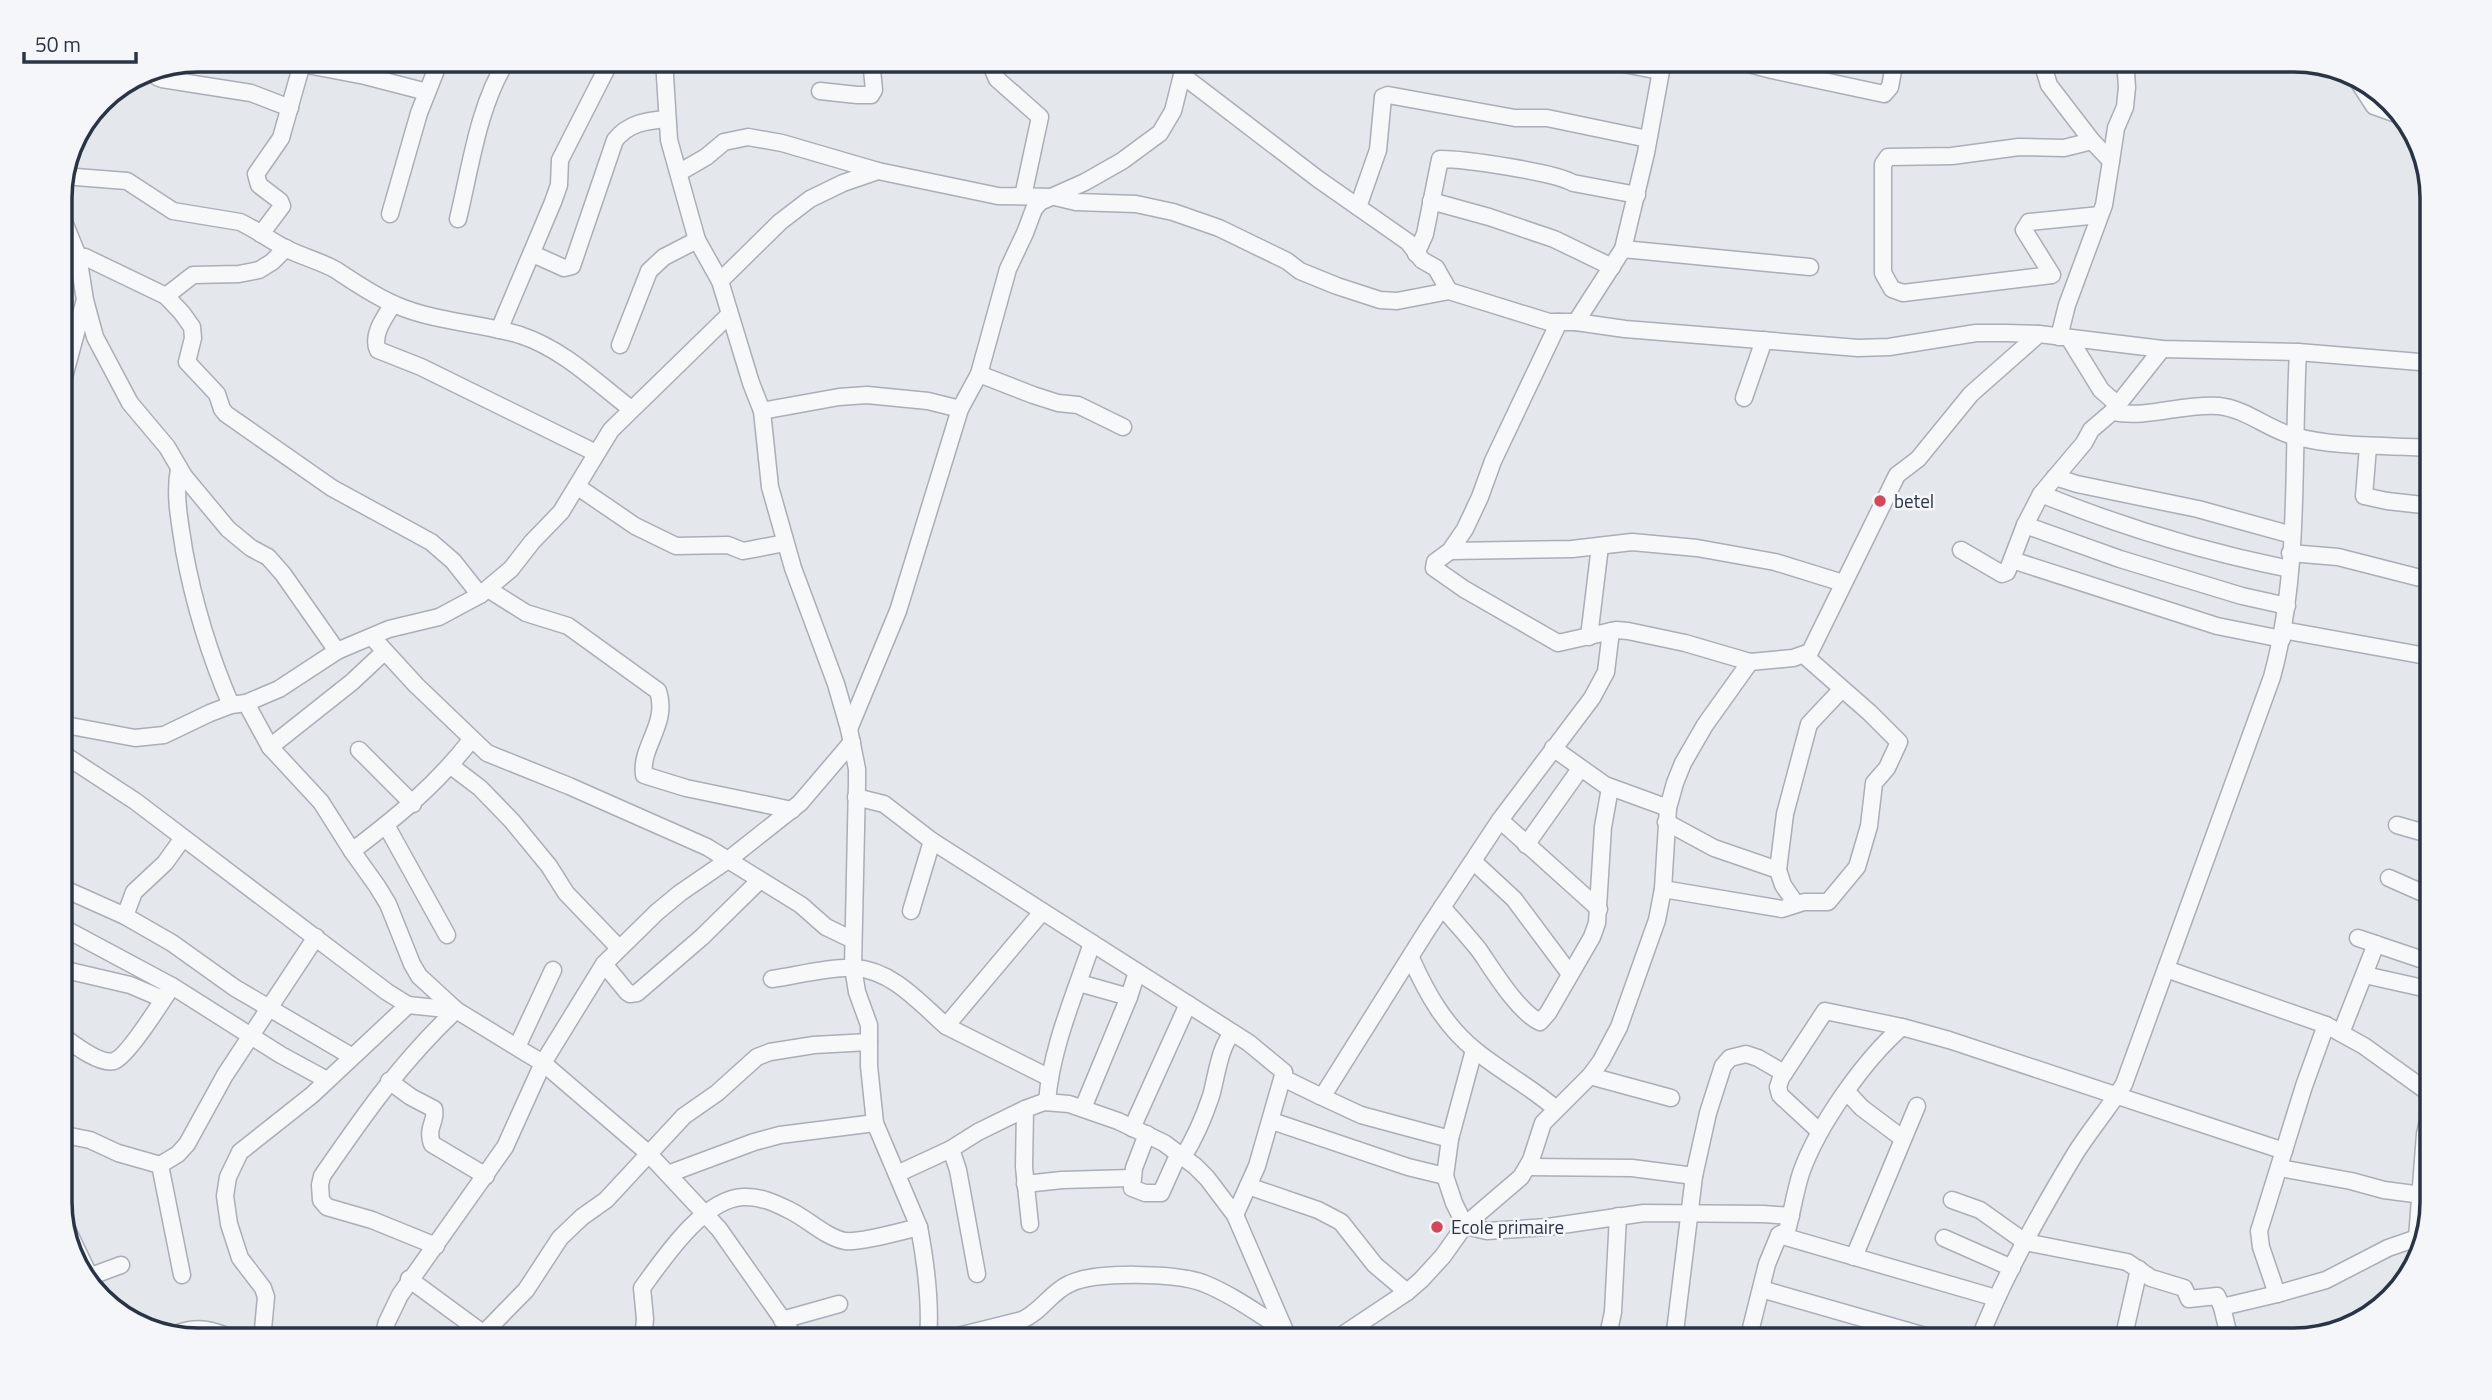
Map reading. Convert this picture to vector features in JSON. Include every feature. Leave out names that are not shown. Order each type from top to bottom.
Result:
[{"type":"street","points":[[261,234],[282,205],[259,185],[257,174],[281,138],[300,72]]},
{"type":"street","points":[[347,72],[427,92]]},
{"type":"street","points":[[390,214],[407,151],[435,72]]},
{"type":"street","points":[[458,219],[482,117],[500,72]]},
{"type":"street","points":[[499,330],[558,190],[560,160],[605,72]]},
{"type":"street","points":[[664,72],[669,141],[680,172],[697,240],[720,281],[762,411],[770,487],[785,543],[836,684],[857,769],[853,967],[857,992],[868,1020],[875,1123],[919,1227],[929,1309],[928,1328]]},
{"type":"street","points":[[820,91],[871,94],[874,89],[872,72]]},
{"type":"street","points":[[994,72],[997,79],[1040,117],[1023,196]]},
{"type":"street","points":[[385,1328],[409,1279],[436,1246],[505,1147],[543,1063],[604,964],[680,893],[792,810],[811,792],[850,736],[898,611],[960,409],[979,374],[1008,269],[1036,205],[1122,161],[1160,133],[1172,111],[1181,72]]},
{"type":"street","points":[[1188,72],[1358,207],[1409,242],[1416,254],[1436,268],[1449,290]]},
{"type":"street","points":[[1576,322],[1623,249],[1637,195],[1661,72]]},
{"type":"street","points":[[1801,72],[1884,94],[1889,90],[1893,72]]},
{"type":"street","points":[[2046,72],[2049,85],[2111,161]]},
{"type":"street","points":[[2126,72],[2125,107],[2116,128],[2100,215],[2074,284],[2064,337],[2115,408],[2142,414],[2221,407],[2246,414],[2278,431],[2295,436],[2336,444],[2420,448]]},
{"type":"street","points":[[159,78],[251,93],[290,108]]},
{"type":"street","points":[[1358,207],[1378,150],[1384,97],[1388,95],[1515,118],[1544,118],[1648,139]]},
{"type":"street","points":[[2367,96],[2374,106],[2383,109]]},
{"type":"street","points":[[533,254],[564,268],[572,266],[615,140],[632,125],[666,119]]},
{"type":"street","points":[[680,172],[729,140],[748,137],[782,142],[878,172],[998,196],[1055,197],[1076,202],[1136,204],[1194,219],[1287,261],[1300,271],[1355,294],[1397,301],[1449,290],[1541,321],[1858,348],[1899,345],[1976,333],[2039,334],[2162,349],[2298,352],[2420,362]]},
{"type":"street","points":[[2074,284],[2052,275],[1903,293],[1892,289],[1884,273],[1883,164],[1888,157],[1952,156],[2019,147],[2064,148],[2092,141]]},
{"type":"street","points":[[1416,254],[1425,234],[1438,161],[1443,159],[1529,171],[1566,178],[1573,183],[1637,195]]},
{"type":"street","points":[[720,281],[780,222],[810,199],[843,183],[878,172]]},
{"type":"street","points":[[74,177],[127,181],[173,211],[240,222],[286,248],[333,269],[393,304],[420,314],[521,336],[551,349],[631,409]]},
{"type":"street","points":[[1431,201],[1554,239],[1612,267]]},
{"type":"street","points":[[2052,275],[2024,230],[2026,225],[2029,222],[2100,215]]},
{"type":"street","points":[[620,345],[649,271],[664,257],[697,240]]},
{"type":"street","points":[[72,245],[78,256],[85,300],[95,337],[130,403],[167,447],[179,469],[228,529],[251,548],[268,557],[283,574],[337,651]]},
{"type":"street","points":[[166,296],[192,275],[239,274],[259,270],[286,248]]},
{"type":"street","points":[[1623,249],[1810,267]]},
{"type":"street","points":[[72,256],[101,264],[166,296],[183,313],[192,327],[193,338],[187,362],[217,394],[226,414],[332,488],[432,542],[484,592],[526,613],[568,626],[658,691],[661,714],[646,757],[644,775],[686,788],[792,810]]},
{"type":"street","points":[[72,348],[85,300]]},
{"type":"street","points":[[393,304],[377,334],[375,343],[378,350],[421,367],[596,453]]},
{"type":"street","points":[[72,726],[135,738],[164,735],[279,689],[337,651],[389,629],[439,617],[484,592],[511,569],[543,529],[561,512],[611,430],[729,315]]},
{"type":"street","points":[[1559,322],[1493,461],[1471,516],[1450,551],[1435,562],[1434,568],[1464,589],[1558,643],[1611,631],[1628,631],[1750,662],[1805,656],[1810,652],[1897,475],[1918,458],[1971,394],[2039,334]]},
{"type":"street","points":[[1744,398],[1764,340]]},
{"type":"street","points":[[1961,550],[2002,574],[2007,572],[2025,525],[2041,494],[2084,443],[2091,430],[2115,408],[2162,349]]},
{"type":"street","points":[[1984,1328],[2025,1242],[2076,1151],[2124,1084],[2272,677],[2287,607],[2298,352]]},
{"type":"street","points":[[979,374],[1058,403],[1078,405],[1123,427]]},
{"type":"street","points":[[762,411],[839,397],[867,395],[928,401],[960,409]]},
{"type":"street","points":[[2368,447],[2365,497],[2420,504]]},
{"type":"street","points":[[179,469],[176,485],[177,507],[192,596],[211,658],[270,747],[321,802],[387,905],[419,975],[456,1010],[543,1063],[648,1153],[719,1230],[788,1328]]},
{"type":"street","points":[[2055,477],[2077,485],[2234,517],[2292,535]]},
{"type":"street","points":[[578,487],[635,526],[676,546],[728,545],[743,551],[785,543]]},
{"type":"street","points":[[2041,494],[2205,550],[2290,561],[2338,557],[2420,578]]},
{"type":"street","points":[[2025,525],[2120,559],[2287,607]]},
{"type":"street","points":[[1450,551],[1572,549],[1632,542],[1697,548],[1775,562],[1843,583]]},
{"type":"street","points":[[1589,637],[1600,545]]},
{"type":"street","points":[[2012,560],[2217,626],[2420,655]]},
{"type":"street","points":[[1320,1096],[1324,1094],[1500,820],[1574,723],[1603,677],[1609,655],[1611,631]]},
{"type":"street","points":[[372,637],[471,740],[487,753],[667,828],[728,860],[801,905],[830,929],[853,940]]},
{"type":"street","points":[[270,747],[352,682],[384,652]]},
{"type":"street","points":[[1663,889],[1782,909],[1796,904],[1828,902],[1856,869],[1870,826],[1874,783],[1887,768],[1899,744],[1894,735],[1805,656]]},
{"type":"street","points":[[1353,1328],[1407,1292],[1443,1256],[1465,1225],[1521,1177],[1528,1167],[1541,1126],[1601,1061],[1622,1017],[1657,920],[1663,889],[1667,815],[1683,763],[1693,744],[1750,662]]},
{"type":"street","points":[[1796,904],[1783,885],[1778,870],[1784,814],[1808,726],[1842,689]]},
{"type":"street","points":[[352,852],[413,804],[451,766],[471,740]]},
{"type":"street","points":[[1553,748],[1610,788],[1667,815],[1714,848],[1778,870]]},
{"type":"street","points":[[359,750],[413,804]]},
{"type":"street","points":[[72,760],[129,796],[387,992],[408,1005],[456,1010]]},
{"type":"street","points":[[451,766],[480,788],[512,821],[549,866],[566,893],[619,948]]},
{"type":"street","points":[[1527,845],[1580,768]]},
{"type":"street","points":[[1442,907],[1503,984],[1538,1022],[1542,1020],[1595,931],[1610,788]]},
{"type":"street","points":[[856,797],[884,804],[932,841],[1233,1033],[1284,1072],[1272,1121],[1236,1215]]},
{"type":"street","points":[[1500,820],[1599,909]]},
{"type":"street","points":[[386,825],[447,935]]},
{"type":"street","points":[[2397,825],[2420,832]]},
{"type":"street","points":[[125,916],[134,892],[165,863],[183,838]]},
{"type":"street","points":[[911,911],[932,841]]},
{"type":"street","points":[[1474,862],[1514,899],[1570,974]]},
{"type":"street","points":[[2389,878],[2420,892]]},
{"type":"street","points":[[604,964],[627,992],[637,993],[702,937],[759,881]]},
{"type":"street","points":[[72,892],[125,916],[172,943],[235,988],[351,1056]]},
{"type":"street","points":[[946,1026],[1042,912]]},
{"type":"street","points":[[72,933],[167,992],[327,1080]]},
{"type":"street","points":[[72,1136],[90,1140],[118,1153],[160,1165],[178,1154],[187,1144],[225,1075],[268,1007],[316,937]]},
{"type":"street","points":[[2358,938],[2420,959]]},
{"type":"street","points":[[1047,1102],[1049,1078],[1092,943]]},
{"type":"street","points":[[2341,1033],[2376,944]]},
{"type":"street","points":[[1410,958],[1437,1010],[1474,1050],[1556,1109]]},
{"type":"street","points":[[772,979],[853,967],[877,974],[901,986],[946,1026],[1049,1078]]},
{"type":"street","points":[[2166,969],[2326,1025],[2388,1062],[2420,1086]]},
{"type":"street","points":[[72,970],[167,992]]},
{"type":"street","points":[[517,1047],[553,970]]},
{"type":"street","points":[[1083,1108],[1137,972]]},
{"type":"street","points":[[2365,975],[2420,987]]},
{"type":"street","points":[[1079,983],[1129,997]]},
{"type":"street","points":[[72,1043],[105,1061],[114,1061],[123,1055],[167,992]]},
{"type":"street","points":[[1188,1004],[1140,1131],[1132,1188],[1159,1194],[1206,1110],[1225,1047],[1233,1033]]},
{"type":"street","points":[[263,1328],[266,1297],[263,1288],[240,1258],[229,1224],[225,1196],[228,1177],[240,1152],[312,1095],[408,1005]]},
{"type":"street","points":[[436,1246],[372,1220],[327,1207],[321,1200],[320,1185],[322,1176],[390,1081],[425,1040],[456,1010]]},
{"type":"street","points":[[1821,1132],[1779,1093],[1779,1084],[1825,1011],[1949,1040],[2117,1096],[2282,1159],[2384,1190],[2420,1195]]},
{"type":"street","points":[[2277,1294],[2259,1239],[2259,1231],[2326,1025]]},
{"type":"street","points":[[1751,1328],[1767,1264],[1779,1235],[1787,1231],[1801,1174],[1821,1132],[1875,1052],[1902,1027]]},
{"type":"street","points":[[495,1328],[526,1290],[560,1238],[582,1217],[606,1200],[684,1116],[764,1054],[814,1045],[869,1042]]},
{"type":"street","points":[[1474,1050],[1450,1139],[1445,1176],[1465,1225],[1481,1231],[1519,1229],[1644,1213],[1791,1216]]},
{"type":"street","points":[[1676,1328],[1693,1176],[1720,1074],[1726,1062],[1736,1055],[1746,1054],[1784,1073]]},
{"type":"street","points":[[1590,1076],[1671,1098]]},
{"type":"street","points":[[1283,1079],[1361,1115],[1450,1139]]},
{"type":"street","points":[[390,1081],[411,1097],[434,1109],[435,1116],[429,1129],[432,1144],[486,1176]]},
{"type":"street","points":[[1847,1093],[1862,1108],[1902,1138]]},
{"type":"street","points":[[897,1174],[951,1149],[978,1132],[1025,1109],[1047,1102],[1083,1108],[1140,1131],[1181,1155],[1207,1178],[1236,1215],[1283,1328]]},
{"type":"street","points":[[1854,1256],[1917,1107]]},
{"type":"street","points":[[1025,1109],[1025,1184],[1030,1224]]},
{"type":"street","points":[[1272,1121],[1408,1167],[1445,1176]]},
{"type":"street","points":[[668,1174],[780,1135],[875,1123]]},
{"type":"street","points":[[951,1149],[958,1170],[978,1274]]},
{"type":"street","points":[[160,1165],[182,1275]]},
{"type":"street","points":[[1528,1167],[1648,1169],[1693,1176]]},
{"type":"street","points":[[1025,1184],[1132,1178]]},
{"type":"street","points":[[1248,1186],[1318,1210],[1341,1222],[1375,1265],[1407,1292]]},
{"type":"street","points":[[644,1328],[642,1287],[672,1248],[704,1215],[729,1200],[754,1197],[792,1211],[822,1230],[847,1241],[919,1227]]},
{"type":"street","points":[[1952,1200],[1980,1210],[2025,1242],[2120,1260],[2151,1278],[2184,1288],[2189,1299],[2217,1296],[2227,1328]]},
{"type":"street","points":[[1610,1328],[1613,1312],[1618,1216]]},
{"type":"street","points":[[1779,1235],[1996,1298]]},
{"type":"street","points":[[1944,1238],[2012,1268]]},
{"type":"street","points":[[2222,1307],[2326,1280],[2388,1248],[2413,1246]]},
{"type":"street","points":[[97,1277],[121,1265]]},
{"type":"street","points":[[2126,1328],[2139,1269]]},
{"type":"street","points":[[990,1328],[1022,1320],[1066,1285],[1094,1276],[1117,1275],[1181,1278],[1199,1282],[1234,1298],[1276,1328]]},
{"type":"street","points":[[409,1279],[476,1328]]},
{"type":"street","points":[[1761,1289],[1897,1328]]},
{"type":"street","points":[[782,1320],[839,1304]]},
{"type":"place","name":"betel","points":[[1880,501]]},
{"type":"place","name":"Ecole primaire","points":[[1437,1227]]}]
